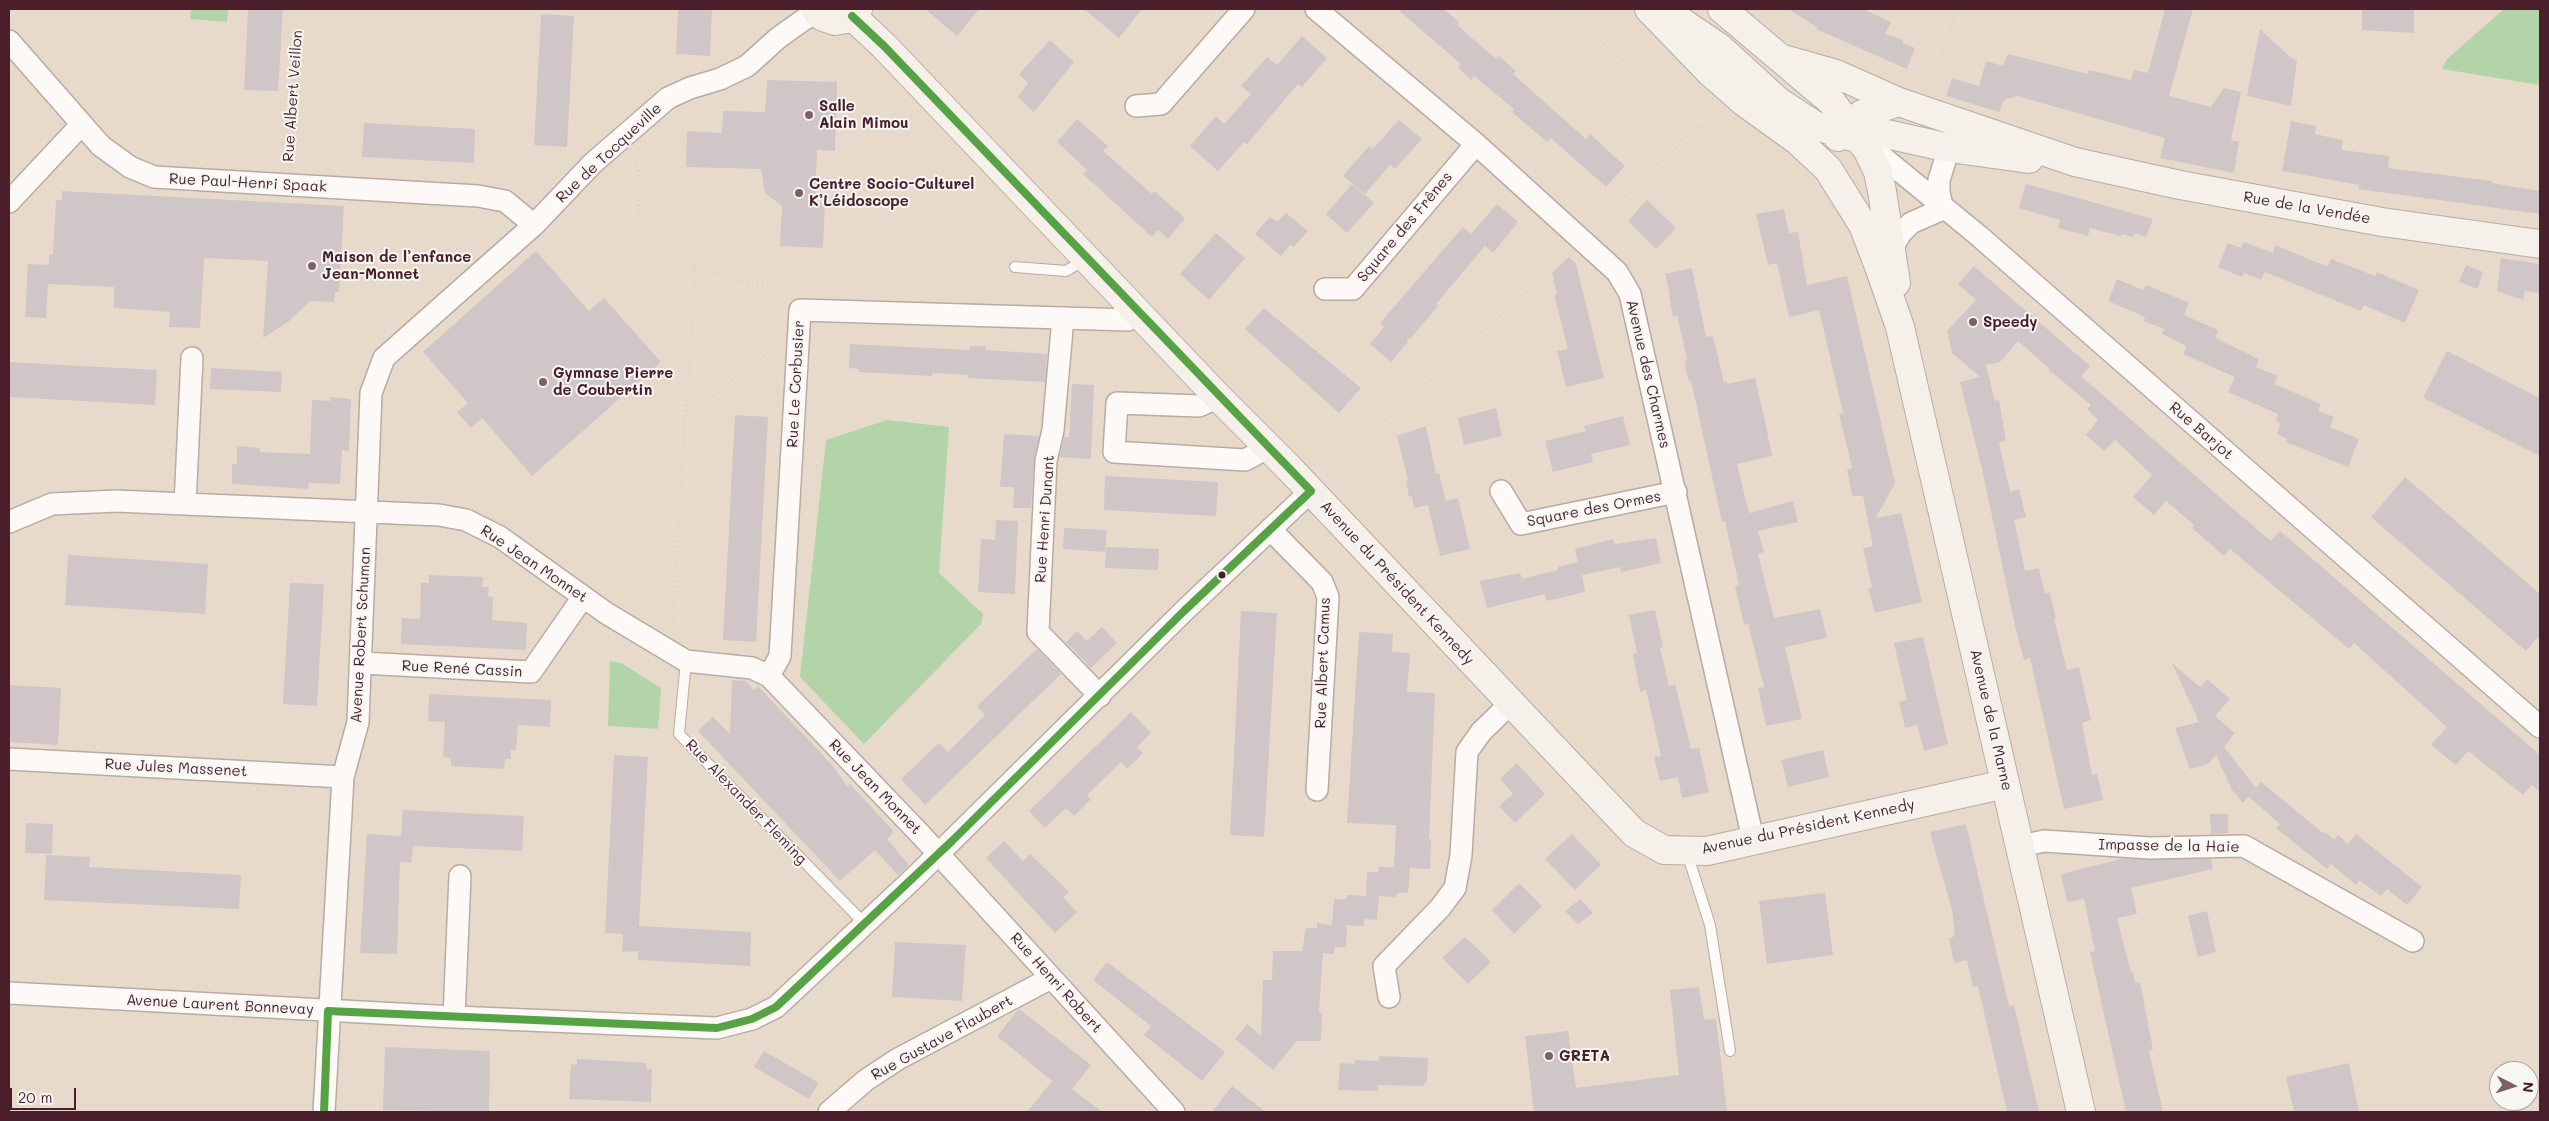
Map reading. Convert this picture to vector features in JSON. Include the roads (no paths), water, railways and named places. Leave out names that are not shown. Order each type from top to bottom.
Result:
[{"type":"main road","name":"Avenue de la Marne","points":[[1649,9],[1710,72],[1744,102],[1798,141],[1828,169],[1863,225],[1900,327],[2005,784],[2022,846],[2081,1112]]},
{"type":"main road","points":[[1662,9],[1720,48],[1779,102],[1802,119],[1816,126],[1849,132]]},
{"type":"main road","name":"Avenue de la Marne","points":[[1722,9],[1831,101],[1849,132],[1878,172],[1892,248],[1900,327]]},
{"type":"main road","name":"Avenue du Président Kennedy","points":[[815,10],[828,20],[835,21],[855,13],[1138,314],[1269,447],[1634,833],[1664,850],[1706,851],[2005,784]]},
{"type":"main road","name":"Rue de la Vendée","points":[[1783,59],[1854,80],[1899,102],[2075,162],[2180,185],[2382,222],[2540,244]]},
{"type":"main road","points":[[1828,169],[1849,132],[1862,114],[1899,102]]},
{"type":"main road","name":"Rue de la Vendée","points":[[1849,132],[1882,133],[1949,148],[2023,159],[2075,162]]},
{"type":"street","points":[[1136,106],[1161,104],[1244,9]]},
{"type":"street","name":"Avenue des Charmes","points":[[1316,9],[1476,144],[1617,272],[1630,294],[1753,839]]},
{"type":"street","name":"Rue de Tocqueville","points":[[534,225],[593,163],[668,98],[690,88],[720,79],[747,66],[778,38],[815,10]]},
{"type":"street","name":"Rue Paul-Henri Spaak","points":[[9,41],[101,146],[130,167],[154,177],[478,196],[505,201],[534,225]]},
{"type":"street","points":[[9,202],[82,124]]},
{"type":"street","points":[[1892,248],[1901,232],[1911,223],[1943,209],[1939,193],[1939,180],[1949,148],[1964,124]]},
{"type":"street","name":"Rue Barjot","points":[[1849,132],[1979,236],[2540,727]]},
{"type":"street","name":"Square des Frênes","points":[[1325,289],[1353,289],[1476,144]]},
{"type":"street","name":"Avenue Robert Schuman","points":[[324,1112],[328,1010],[343,777],[358,722],[362,663],[371,393],[384,358],[534,225]]},
{"type":"street","name":"Rue Le Corbusier","points":[[769,676],[780,656],[800,310],[1128,320],[1138,314]]},
{"type":"street","name":"Rue Henri Dunant","points":[[1063,318],[1053,430],[1046,461],[1038,632],[1100,696]]},
{"type":"street","points":[[185,504],[192,358]]},
{"type":"street","points":[[1218,397],[1199,406],[1117,403],[1114,452],[1246,460],[1269,447]]},
{"type":"street","name":"Avenue Laurent Bonnevay","points":[[9,993],[454,1018],[717,1028],[752,1019],[776,1007],[938,855],[1310,491]]},
{"type":"street","name":"Square des Ormes","points":[[1501,492],[1521,524],[1676,492]]},
{"type":"street","name":"Rue Jean Monnet","points":[[9,522],[52,504],[116,501],[440,515],[466,520],[500,537],[583,597],[678,657],[752,668],[769,676],[938,855]]},
{"type":"street","name":"Rue Albert Camus","points":[[1270,529],[1322,582],[1328,597],[1317,790]]},
{"type":"street","name":"Rue René Cassin","points":[[362,663],[531,672],[583,597]]},
{"type":"street","points":[[1389,997],[1384,966],[1440,908],[1455,888],[1461,855],[1467,752],[1481,732],[1510,704]]},
{"type":"street","name":"Rue Jules Massenet","points":[[9,759],[343,777]]},
{"type":"street","name":"Impasse de la Haie","points":[[2022,846],[2044,841],[2150,848],[2244,846],[2413,941]]},
{"type":"street","name":"Rue Henri Robert","points":[[938,855],[1174,1112]]},
{"type":"street","points":[[454,1018],[460,876]]},
{"type":"street","name":"Rue Gustave Flaubert","points":[[834,1109],[866,1080],[898,1059],[1051,978]]},
{"type":"lane","points":[[1014,267],[1066,271],[1087,258]]},
{"type":"lane","name":"Rue Alexander Fleming","points":[[678,657],[679,734],[864,923]]},
{"type":"lane","points":[[1687,852],[1710,925],[1730,1051]]},
{"type":"place","name":"Salle Alain Mimou","points":[[809,115]]},
{"type":"place","name":"Centre Socio-Culturel K’Léidoscope","points":[[799,193]]},
{"type":"place","name":"Maison de l’enfance Jean-Monnet","points":[[312,266]]},
{"type":"place","name":"Speedy","points":[[1973,322]]},
{"type":"place","name":"Gymnase Pierre de Coubertin","points":[[543,382]]},
{"type":"place","name":"GRETA","points":[[1549,1056]]}]
